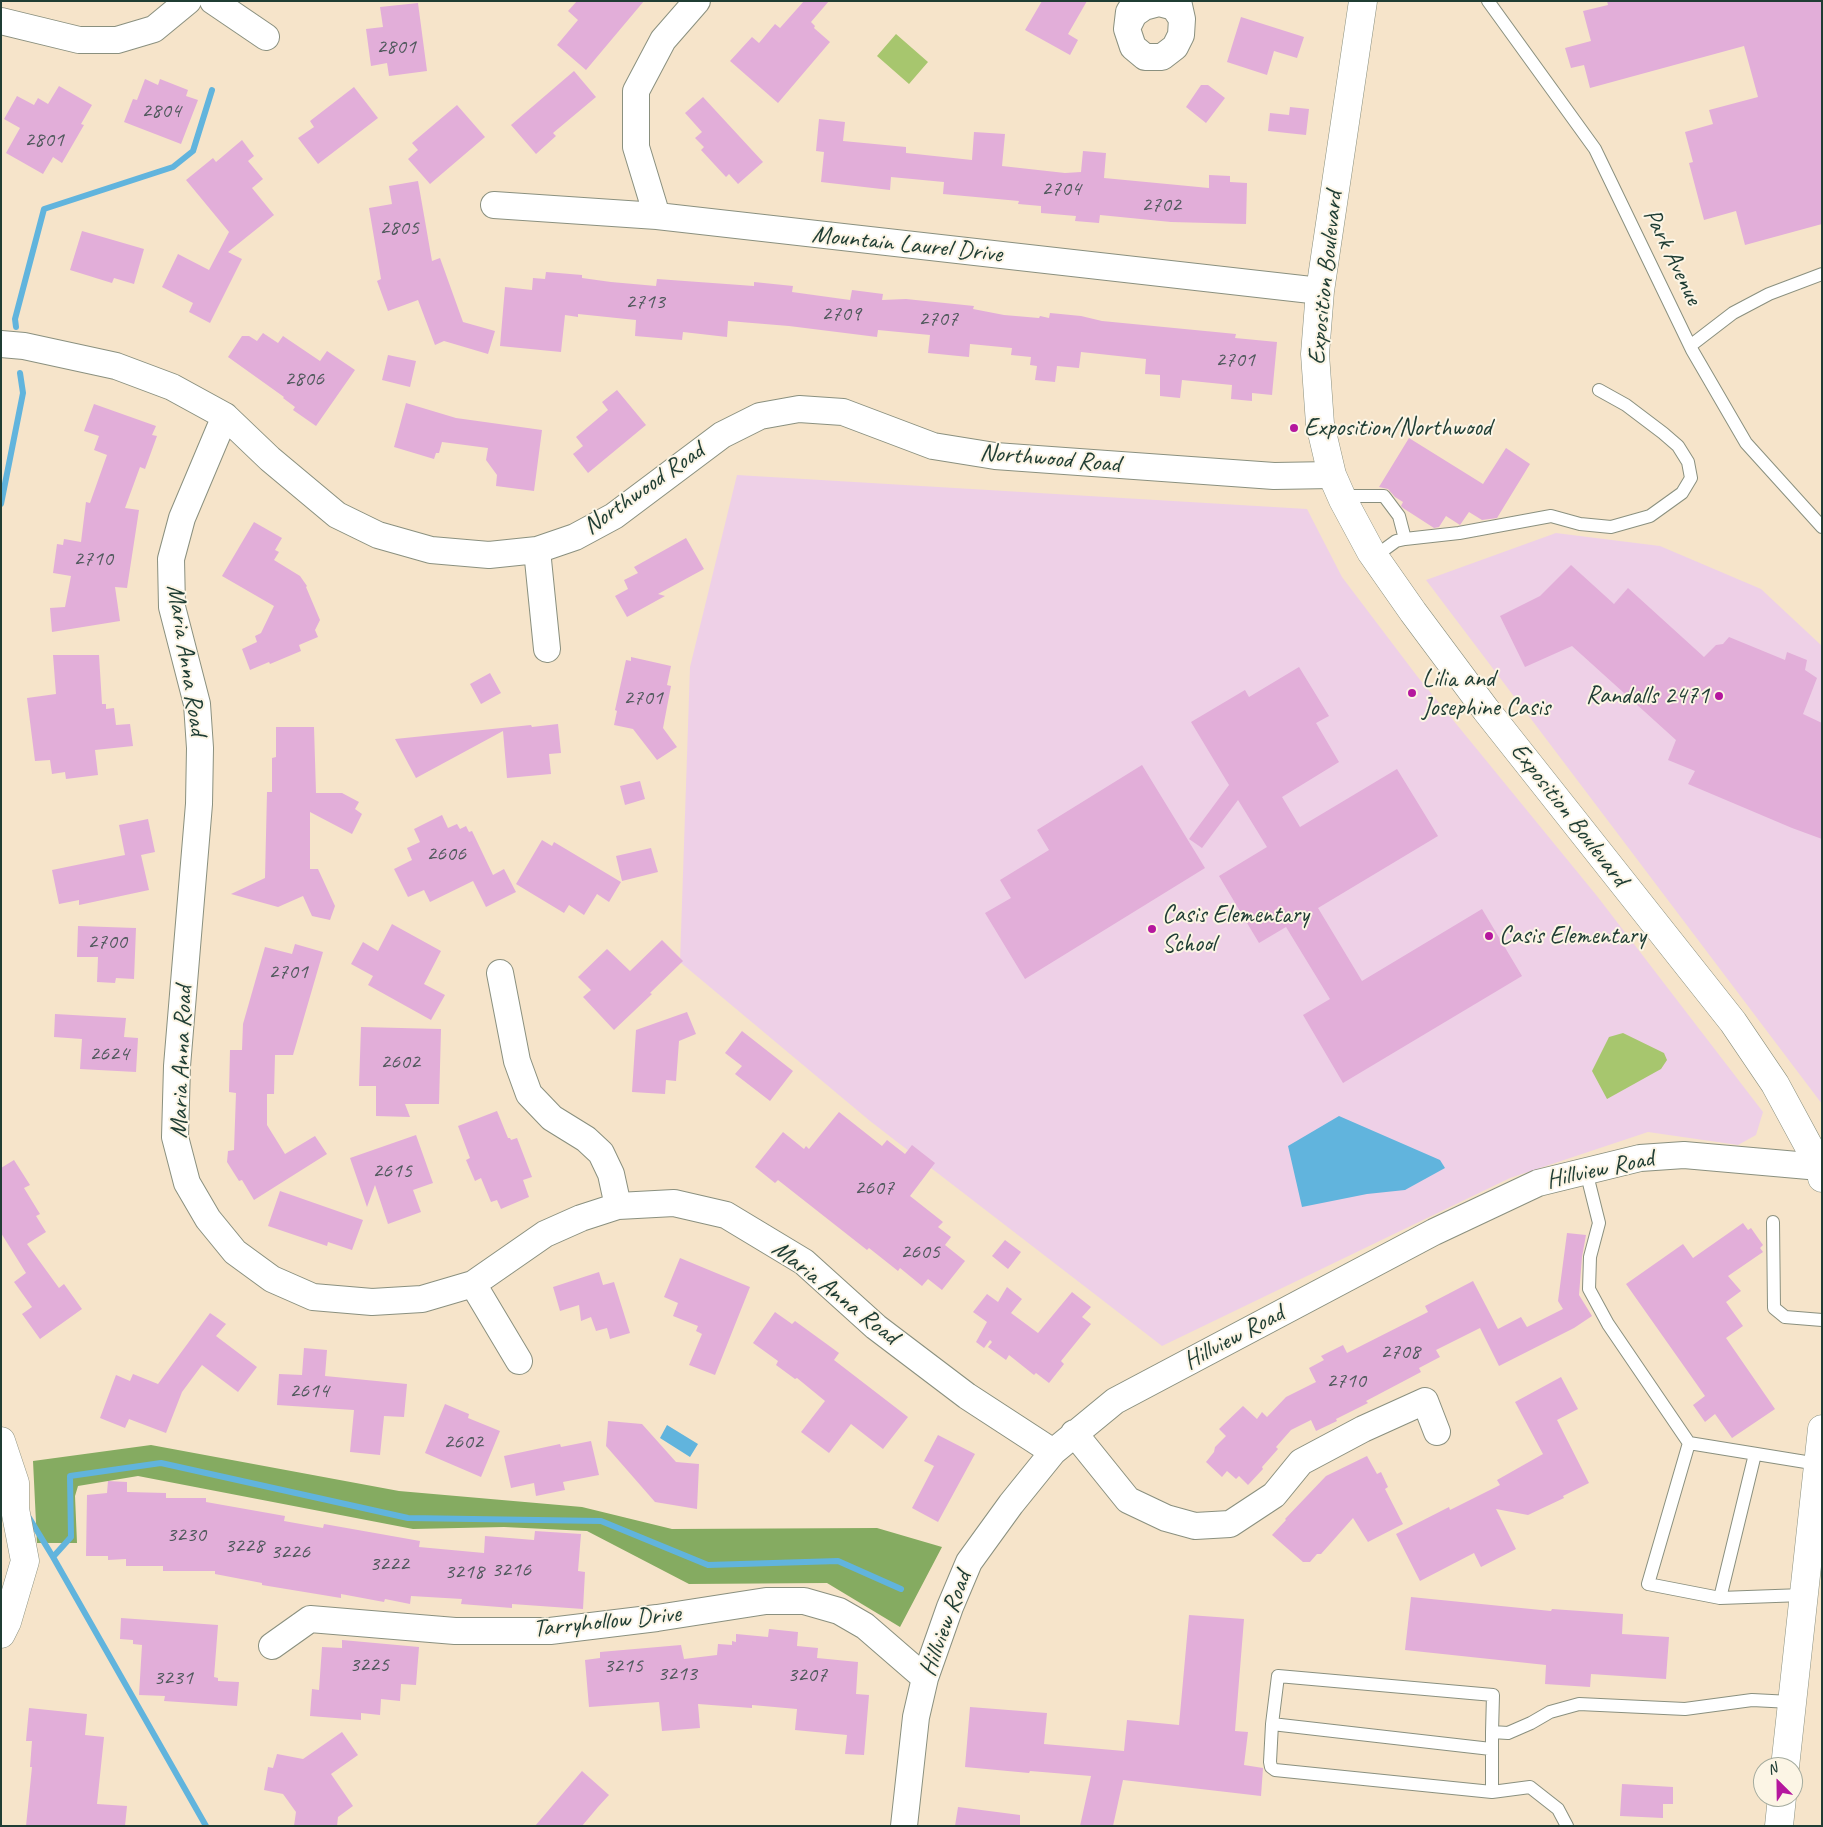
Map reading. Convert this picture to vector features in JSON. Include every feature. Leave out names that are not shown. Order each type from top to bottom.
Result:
[{"type":"street","points":[[1,21],[79,40],[117,40],[154,29],[188,1]]},
{"type":"street","points":[[213,1],[266,37]]},
{"type":"street","points":[[657,216],[636,147],[636,91],[662,40],[697,1]]},
{"type":"street","points":[[1127,29],[1134,14],[1144,7],[1159,3],[1174,6],[1180,10],[1181,34],[1175,47],[1162,56],[1145,57],[1133,47],[1127,29],[1128,12],[1136,1]]},
{"type":"street","name":"Exposition Boulevard","points":[[1363,1],[1320,291],[1315,354],[1320,424],[1332,476],[1374,557],[1486,710],[1733,1022],[1775,1084],[1821,1171]]},
{"type":"street","name":"Mountain Laurel Drive","points":[[494,206],[657,216],[1320,291]]},
{"type":"street","name":"Northwood Road","points":[[1,344],[24,346],[116,366],[172,387],[225,416],[270,459],[337,515],[378,535],[431,550],[489,555],[537,550],[576,537],[614,516],[722,435],[760,416],[799,409],[843,412],[933,446],[995,456],[1274,476],[1332,476]]},
{"type":"street","name":"Maria Anna Road","points":[[225,416],[182,518],[171,559],[172,607],[197,704],[200,748],[199,804],[177,1066],[175,1138],[187,1183],[208,1219],[235,1252],[272,1279],[313,1297],[372,1302],[422,1299],[473,1284],[545,1234],[581,1218],[618,1206],[674,1203],[726,1215],[804,1262],[891,1338],[967,1396],[1052,1452]]},
{"type":"street","points":[[537,550],[546,649]]},
{"type":"street","points":[[500,974],[517,1061],[529,1094],[552,1118],[586,1139],[601,1153],[611,1174],[618,1206]]},
{"type":"street","name":"Hillview Road","points":[[904,1826],[916,1717],[924,1678],[969,1562],[1052,1452],[1115,1401],[1434,1232],[1538,1183],[1640,1158],[1684,1155],[1821,1171]]},
{"type":"street","points":[[473,1284],[519,1361]]},
{"type":"street","points":[[1074,1433],[1128,1500],[1166,1518],[1195,1526],[1230,1524],[1274,1495],[1301,1462],[1363,1429],[1425,1401],[1437,1432]]},
{"type":"street","points":[[1786,1757],[1822,1429]]},
{"type":"street","points":[[1,1440],[15,1496],[25,1561],[7,1622],[1,1634]]},
{"type":"street","name":"Tarryhollow Drive","points":[[272,1646],[310,1619],[455,1631],[550,1631],[657,1618],[766,1601],[804,1601],[839,1611],[865,1626],[924,1678]]},
{"type":"street","points":[[1779,1826],[1781,1807]]},
{"type":"lane","name":"Park Avenue","points":[[1488,1],[1596,149],[1690,346],[1746,443],[1822,527]]},
{"type":"lane","points":[[1690,346],[1733,313],[1768,294],[1822,274]]},
{"type":"lane","points":[[1374,557],[1396,541],[1459,533],[1551,516],[1580,524],[1611,527],[1650,516],[1682,494],[1691,478],[1688,462],[1678,446],[1626,405],[1599,390]]},
{"type":"lane","points":[[1343,500],[1354,496],[1384,496],[1399,516],[1405,539]]},
{"type":"lane","points":[[1586,1171],[1599,1223],[1590,1257],[1589,1289],[1608,1324],[1689,1442],[1818,1464]]},
{"type":"lane","points":[[1773,1222],[1774,1308],[1785,1317],[1822,1320]]},
{"type":"lane","points":[[1689,1442],[1648,1584],[1720,1598],[1803,1595]]},
{"type":"lane","points":[[1720,1598],[1755,1454]]},
{"type":"lane","points":[[1492,1792],[1493,1696],[1278,1676],[1272,1724],[1270,1762],[1271,1767],[1275,1770],[1492,1792],[1530,1787],[1558,1810],[1567,1826]]},
{"type":"lane","points":[[1492,1732],[1508,1733],[1550,1712],[1579,1704],[1685,1709],[1752,1700],[1791,1702]]},
{"type":"lane","points":[[1272,1724],[1491,1749]]},
{"type":"shaded area","name":"Casis Elementary School","points":[[737,475],[1307,509],[1342,577],[1417,676],[1597,896],[1763,1112],[1756,1135],[1738,1145],[1648,1132],[1510,1178],[1162,1346],[870,1121],[680,962],[690,667]]},
{"type":"shaded area","points":[[1556,533],[1660,546],[1761,589],[1822,646],[1822,1104],[1426,580]]},
{"type":"green space","points":[[896,34],[928,62],[909,84],[877,56]]},
{"type":"green space","points":[[1623,1033],[1664,1053],[1667,1060],[1661,1069],[1607,1099],[1592,1071],[1609,1037]]},
{"type":"green space","points":[[151,1445],[399,1491],[582,1507],[672,1529],[877,1528],[942,1547],[900,1627],[827,1583],[689,1584],[587,1531],[504,1527],[413,1529],[138,1476],[78,1486],[75,1496],[77,1543],[37,1543],[33,1461]]},
{"type":"water","points":[[1339,1116],[1440,1160],[1445,1168],[1405,1190],[1367,1194],[1302,1207],[1288,1146]]},
{"type":"water","points":[[667,1425],[698,1444],[690,1457],[660,1438]]},
{"type":"building","points":[[577,1],[644,1],[586,70],[557,45],[578,20],[568,11]]},
{"type":"building","points":[[804,1],[829,1],[811,22],[815,26],[814,28],[830,42],[778,103],[730,61],[752,37],[759,43],[775,24],[780,28]]},
{"type":"building","points":[[1042,1],[1087,1],[1068,34],[1078,40],[1070,55],[1025,30]]},
{"type":"building","points":[[1607,1],[1822,1],[1822,224],[1745,245],[1736,211],[1704,220],[1689,163],[1693,162],[1685,132],[1713,124],[1709,110],[1758,97],[1744,46],[1590,88],[1584,65],[1571,68],[1565,48],[1591,41],[1583,11],[1608,5]]},
{"type":"building","points":[[418,3],[427,71],[389,76],[387,63],[371,66],[366,29],[383,27],[380,7]]},
{"type":"building","points":[[1241,17],[1304,37],[1297,58],[1274,51],[1267,75],[1227,62]]},
{"type":"building","points":[[574,71],[596,97],[553,133],[556,136],[536,154],[511,125]]},
{"type":"building","points":[[145,79],[158,85],[160,79],[188,90],[186,96],[198,100],[181,144],[124,122],[133,99],[137,100]]},
{"type":"building","points":[[1201,85],[1208,85],[1225,98],[1206,123],[1186,107]]},
{"type":"building","points":[[59,86],[92,105],[81,124],[84,125],[62,163],[53,157],[43,174],[6,153],[20,128],[4,119],[17,96],[34,105],[38,98],[48,104]]},
{"type":"building","points":[[354,87],[378,118],[318,164],[298,138],[314,127],[310,121]]},
{"type":"building","points":[[703,97],[763,162],[738,184],[729,174],[726,177],[701,150],[704,147],[695,138],[702,132],[685,113]]},
{"type":"building","points":[[457,105],[485,137],[430,184],[408,159],[418,150],[412,143]]},
{"type":"building","points":[[1290,107],[1309,109],[1306,135],[1268,131],[1270,113],[1289,115]]},
{"type":"building","points":[[819,119],[845,122],[843,141],[906,147],[906,153],[972,160],[974,132],[1005,134],[1002,166],[1065,173],[1081,172],[1083,151],[1106,153],[1104,178],[1209,188],[1209,175],[1230,176],[1230,182],[1247,183],[1246,224],[1171,222],[1100,215],[1099,223],[1075,221],[1076,216],[1041,213],[1041,206],[1018,204],[1019,201],[943,194],[944,182],[891,177],[890,190],[821,182],[824,152],[816,151]]},
{"type":"building","points":[[242,140],[254,156],[248,161],[263,179],[252,188],[274,215],[228,252],[242,259],[210,323],[189,312],[193,303],[162,287],[178,254],[209,270],[229,232],[186,180],[213,158],[216,162]]},
{"type":"building","points":[[418,181],[432,261],[440,258],[463,322],[495,331],[488,354],[444,341],[435,345],[418,300],[388,311],[377,281],[381,279],[369,208],[392,204],[389,186]]},
{"type":"building","points":[[82,231],[144,249],[134,284],[114,278],[112,283],[70,270]]},
{"type":"building","points":[[546,272],[582,275],[582,278],[611,282],[656,286],[657,279],[754,286],[754,282],[793,286],[792,292],[850,300],[852,290],[883,294],[882,300],[906,299],[974,306],[973,309],[1004,315],[1049,318],[1050,313],[1081,316],[1102,321],[1236,334],[1235,338],[1277,342],[1272,395],[1252,393],[1252,401],[1231,399],[1232,385],[1182,380],[1180,398],[1160,396],[1160,375],[1145,374],[1146,359],[1081,352],[1079,368],[1057,366],[1055,382],[1035,380],[1037,366],[1030,365],[1031,357],[1011,355],[1012,348],[970,344],[969,357],[928,353],[930,335],[878,330],[877,337],[789,326],[728,321],[727,337],[683,332],[682,340],[635,336],[636,320],[578,314],[578,317],[565,315],[561,352],[500,346],[505,287],[532,290],[533,278],[545,279]]},
{"type":"building","points":[[263,333],[278,343],[283,336],[320,361],[327,351],[355,370],[316,426],[293,410],[295,407],[284,397],[228,357],[242,336],[249,336],[257,341]]},
{"type":"building","points":[[388,355],[416,361],[410,387],[382,380]]},
{"type":"building","points":[[617,390],[646,425],[588,473],[573,454],[583,446],[576,437],[608,410],[602,402]]},
{"type":"building","points":[[406,403],[456,418],[542,430],[534,491],[496,486],[497,475],[486,460],[488,448],[442,442],[439,453],[436,453],[434,459],[394,447]]},
{"type":"building","points":[[94,404],[156,426],[152,435],[157,436],[145,469],[140,467],[125,508],[139,510],[127,588],[115,587],[120,621],[52,632],[50,608],[65,607],[71,576],[53,573],[57,544],[63,545],[64,539],[81,542],[86,502],[90,503],[107,455],[94,450],[99,436],[84,431]]},
{"type":"building","points":[[1409,438],[1483,484],[1506,448],[1530,464],[1497,518],[1482,520],[1469,512],[1460,525],[1446,516],[1439,527],[1434,528],[1403,508],[1401,506],[1403,502],[1388,489],[1379,487]]},
{"type":"building","points":[[254,522],[282,538],[275,550],[279,552],[274,560],[300,576],[307,586],[320,620],[315,630],[318,637],[299,645],[301,651],[250,670],[242,649],[257,642],[255,636],[261,633],[274,606],[222,576]]},
{"type":"building","points":[[686,538],[704,569],[658,594],[665,596],[627,617],[615,596],[628,589],[624,580],[638,573],[634,567]]},
{"type":"building","name":"Randalls 2471","points":[[1571,565],[1614,604],[1628,588],[1704,657],[1716,645],[1723,644],[1729,637],[1785,660],[1787,652],[1807,660],[1805,670],[1817,678],[1803,714],[1822,723],[1822,839],[1688,784],[1695,771],[1668,760],[1676,740],[1572,646],[1525,667],[1500,616],[1540,596]]},
{"type":"building","points":[[53,655],[99,655],[102,704],[106,704],[106,709],[114,708],[116,725],[130,724],[133,746],[95,750],[98,775],[66,779],[65,772],[52,774],[50,760],[35,761],[27,698],[56,694]]},
{"type":"building","points":[[631,657],[671,666],[667,685],[671,686],[663,728],[677,747],[657,760],[633,729],[614,725],[617,711],[615,710],[626,660],[631,661]]},
{"type":"building","points":[[1299,667],[1329,716],[1316,723],[1339,762],[1282,797],[1300,827],[1397,769],[1438,836],[1318,908],[1362,981],[1482,909],[1522,976],[1343,1083],[1303,1015],[1330,999],[1286,927],[1259,943],[1219,876],[1267,847],[1238,800],[1202,848],[1189,839],[1229,785],[1191,722],[1245,690],[1249,697]]},
{"type":"building","points":[[490,673],[501,693],[481,704],[470,684]]},
{"type":"building","points":[[558,724],[561,753],[549,754],[551,774],[507,778],[503,731],[416,778],[395,739],[531,725],[532,727]]},
{"type":"building","points":[[276,727],[314,727],[316,793],[342,793],[359,802],[355,809],[362,814],[352,834],[310,812],[310,869],[318,869],[335,906],[330,920],[312,916],[303,896],[278,907],[231,894],[265,878],[267,792],[272,792],[272,758],[276,757]]},
{"type":"building","points":[[1142,765],[1205,868],[1025,979],[985,913],[1011,898],[1000,880],[1049,850],[1037,830]]},
{"type":"building","points":[[640,781],[645,799],[625,805],[620,786]]},
{"type":"building","points":[[442,815],[448,828],[457,824],[460,829],[466,826],[469,832],[472,831],[493,875],[504,869],[516,892],[486,907],[473,881],[430,902],[424,890],[408,897],[394,869],[412,860],[407,848],[420,842],[414,829]]},
{"type":"building","points":[[148,819],[155,852],[141,855],[149,890],[79,905],[79,900],[59,904],[52,870],[125,855],[119,825]]},
{"type":"building","points":[[542,840],[552,846],[554,842],[621,882],[609,902],[597,894],[584,915],[569,905],[564,913],[516,884]]},
{"type":"building","points":[[651,848],[658,872],[622,881],[616,856]]},
{"type":"building","points":[[392,924],[441,951],[424,984],[445,995],[431,1020],[368,985],[373,976],[351,964],[363,942],[378,951]]},
{"type":"building","points":[[78,926],[136,928],[134,979],[116,978],[115,983],[97,982],[98,957],[77,957]]},
{"type":"building","points":[[662,940],[683,961],[614,1030],[583,997],[591,990],[578,977],[607,949],[630,971]]},
{"type":"building","points":[[295,944],[323,952],[293,1055],[275,1055],[274,1094],[267,1094],[267,1125],[285,1154],[315,1136],[327,1154],[254,1200],[242,1180],[239,1181],[227,1162],[228,1151],[234,1150],[236,1093],[229,1092],[230,1050],[242,1050],[243,1024],[265,947],[292,954]]},
{"type":"building","points":[[687,1012],[696,1034],[679,1041],[676,1081],[666,1080],[665,1094],[632,1092],[636,1030]]},
{"type":"building","points":[[55,1014],[126,1018],[124,1037],[138,1038],[136,1072],[80,1069],[82,1039],[54,1037]]},
{"type":"building","points":[[361,1027],[441,1029],[439,1104],[405,1104],[410,1117],[376,1116],[376,1086],[359,1086]]},
{"type":"building","points":[[742,1031],[793,1071],[770,1101],[735,1074],[742,1066],[725,1053]]},
{"type":"building","points":[[497,1111],[508,1138],[511,1140],[517,1138],[532,1177],[523,1180],[529,1197],[501,1209],[497,1200],[491,1202],[481,1178],[475,1181],[466,1160],[470,1158],[458,1126]]},
{"type":"building","points":[[839,1112],[882,1146],[887,1140],[905,1154],[912,1145],[935,1163],[910,1196],[943,1222],[938,1227],[951,1237],[945,1245],[965,1261],[942,1290],[928,1279],[922,1286],[900,1268],[898,1271],[869,1248],[867,1250],[778,1180],[775,1183],[755,1167],[783,1132],[804,1149],[806,1146],[809,1149]]},
{"type":"building","points":[[416,1135],[433,1183],[413,1190],[421,1212],[388,1224],[375,1185],[367,1207],[350,1158]]},
{"type":"building","points":[[14,1160],[30,1185],[24,1188],[40,1214],[36,1216],[46,1232],[27,1244],[59,1288],[64,1284],[82,1309],[40,1339],[22,1314],[32,1307],[14,1282],[26,1273],[1,1233],[1,1168]]},
{"type":"building","points":[[280,1191],[363,1220],[352,1250],[328,1242],[327,1246],[268,1226]]},
{"type":"building","points":[[1743,1223],[1748,1230],[1751,1228],[1763,1245],[1760,1248],[1763,1252],[1728,1276],[1741,1291],[1726,1302],[1743,1326],[1726,1338],[1775,1409],[1732,1438],[1715,1414],[1705,1422],[1693,1405],[1705,1396],[1626,1284],[1683,1244],[1693,1258]]},
{"type":"building","points":[[1567,1233],[1586,1235],[1579,1295],[1592,1316],[1574,1328],[1499,1366],[1480,1328],[1436,1350],[1440,1357],[1419,1368],[1421,1372],[1366,1401],[1368,1403],[1336,1419],[1337,1421],[1316,1431],[1311,1420],[1291,1430],[1276,1447],[1278,1449],[1262,1467],[1263,1469],[1248,1485],[1239,1476],[1236,1479],[1227,1471],[1222,1477],[1206,1462],[1214,1452],[1215,1447],[1226,1436],[1219,1429],[1243,1406],[1257,1419],[1262,1412],[1267,1417],[1286,1397],[1316,1382],[1309,1368],[1324,1360],[1321,1356],[1343,1345],[1347,1353],[1428,1312],[1425,1306],[1473,1281],[1498,1329],[1521,1317],[1527,1327],[1563,1309],[1558,1301]]},
{"type":"building","points":[[1005,1240],[1021,1252],[1008,1269],[992,1256]]},
{"type":"building","points":[[680,1258],[750,1287],[715,1375],[689,1365],[702,1334],[696,1331],[698,1326],[673,1316],[678,1303],[664,1297]]},
{"type":"building","points":[[599,1272],[603,1285],[614,1282],[630,1333],[610,1339],[607,1328],[596,1331],[591,1317],[581,1321],[579,1305],[560,1311],[553,1287]]},
{"type":"building","points":[[1007,1287],[1022,1299],[1011,1313],[1038,1333],[1072,1292],[1091,1307],[1082,1317],[1091,1324],[1061,1361],[1064,1364],[1049,1383],[1036,1373],[1034,1375],[1009,1355],[1006,1360],[988,1347],[992,1342],[990,1340],[984,1348],[976,1342],[987,1322],[973,1312],[987,1294],[998,1302]]},
{"type":"building","points":[[775,1312],[792,1324],[795,1321],[839,1353],[834,1360],[908,1417],[883,1449],[851,1424],[829,1453],[801,1432],[825,1401],[797,1378],[795,1379],[776,1365],[778,1361],[753,1343]]},
{"type":"building","points":[[210,1313],[226,1324],[216,1336],[257,1367],[238,1392],[202,1365],[182,1392],[166,1433],[129,1419],[125,1428],[100,1418],[116,1375],[130,1381],[133,1374],[158,1384]]},
{"type":"building","points":[[304,1348],[327,1350],[325,1376],[407,1384],[404,1417],[384,1416],[380,1455],[350,1452],[354,1410],[277,1405],[279,1374],[302,1375]]},
{"type":"building","points":[[1561,1377],[1578,1409],[1557,1420],[1589,1483],[1563,1496],[1564,1498],[1528,1515],[1496,1509],[1516,1549],[1481,1567],[1474,1553],[1420,1581],[1396,1534],[1449,1507],[1450,1510],[1500,1485],[1497,1480],[1543,1454],[1515,1402]]},
{"type":"building","points":[[445,1404],[469,1414],[468,1418],[500,1431],[481,1477],[425,1453]]},
{"type":"building","points":[[608,1421],[642,1424],[676,1462],[699,1464],[697,1509],[655,1502],[606,1446]]},
{"type":"building","points":[[938,1435],[975,1454],[938,1522],[912,1508],[934,1466],[924,1461]]},
{"type":"building","points":[[591,1441],[599,1475],[563,1482],[565,1490],[536,1496],[534,1483],[511,1488],[504,1456],[560,1444],[561,1447]]},
{"type":"building","points":[[1367,1456],[1377,1474],[1381,1472],[1388,1487],[1385,1489],[1403,1524],[1368,1542],[1353,1518],[1321,1554],[1317,1554],[1310,1562],[1303,1562],[1272,1535],[1326,1476]]},
{"type":"building","points":[[108,1481],[127,1482],[127,1492],[166,1493],[166,1498],[206,1498],[206,1502],[285,1516],[284,1521],[323,1528],[324,1524],[420,1541],[419,1547],[484,1553],[485,1536],[534,1540],[535,1531],[581,1534],[578,1571],[585,1572],[583,1609],[512,1604],[512,1608],[461,1604],[462,1599],[411,1596],[410,1604],[385,1599],[384,1602],[341,1594],[341,1598],[262,1585],[262,1583],[215,1574],[215,1571],[163,1571],[163,1566],[126,1566],[126,1559],[108,1560],[108,1556],[86,1556],[87,1495],[107,1493]]},
{"type":"building","points":[[1411,1597],[1551,1611],[1552,1609],[1623,1614],[1622,1634],[1669,1637],[1666,1679],[1591,1674],[1590,1687],[1545,1684],[1546,1665],[1405,1650]]},
{"type":"building","points":[[1189,1615],[1244,1619],[1235,1731],[1248,1732],[1244,1765],[1263,1768],[1261,1796],[1123,1780],[1113,1826],[1080,1826],[1091,1776],[965,1767],[970,1707],[1047,1713],[1044,1744],[1124,1751],[1127,1720],[1179,1725]]},
{"type":"building","points":[[121,1618],[218,1625],[214,1677],[218,1678],[218,1681],[239,1682],[237,1706],[164,1701],[165,1696],[139,1695],[142,1645],[133,1644],[133,1640],[120,1639]]},
{"type":"building","points":[[769,1629],[798,1632],[797,1646],[818,1648],[817,1658],[858,1662],[856,1694],[869,1695],[864,1755],[845,1754],[847,1735],[795,1730],[797,1709],[752,1705],[752,1708],[698,1704],[700,1728],[662,1731],[659,1702],[589,1707],[585,1660],[600,1658],[600,1652],[681,1645],[684,1659],[717,1655],[718,1644],[732,1645],[732,1641],[736,1642],[736,1634],[768,1637]]},
{"type":"building","points":[[342,1640],[419,1647],[416,1685],[401,1684],[400,1701],[381,1699],[380,1715],[361,1713],[361,1720],[310,1716],[312,1689],[319,1690],[322,1647],[342,1648]]},
{"type":"building","points":[[29,1708],[87,1714],[85,1735],[104,1737],[97,1804],[127,1806],[125,1826],[26,1826],[32,1767],[30,1767],[32,1741],[26,1741]]},
{"type":"building","points":[[342,1732],[358,1755],[331,1774],[353,1806],[338,1817],[337,1826],[294,1826],[296,1812],[283,1794],[264,1790],[268,1767],[273,1768],[277,1754],[303,1759]]},
{"type":"building","points":[[582,1771],[609,1795],[582,1826],[535,1826]]},
{"type":"building","points":[[1622,1784],[1673,1787],[1673,1804],[1663,1804],[1663,1818],[1620,1816]]},
{"type":"building","points":[[958,1807],[1020,1815],[1020,1826],[955,1826]]},
{"type":"waterway","points":[[16,327],[15,319],[44,209],[173,167],[193,151],[212,90]]},
{"type":"waterway","points":[[1,504],[23,393],[20,373]]},
{"type":"waterway","points":[[28,1516],[53,1557],[71,1537],[70,1476],[161,1463],[408,1518],[601,1521],[708,1565],[838,1561],[901,1589]]},
{"type":"waterway","points":[[53,1557],[206,1826]]},
{"type":"place","name":"Exposition/Northwood","points":[[1294,428]]},
{"type":"place","name":"Lilia and Josephine Casis","points":[[1412,693]]},
{"type":"place","name":"Randalls 2471","points":[[1719,696]]},
{"type":"place","name":"Casis Elementary School","points":[[1152,929]]},
{"type":"place","name":"Casis Elementary","points":[[1489,936]]}]
